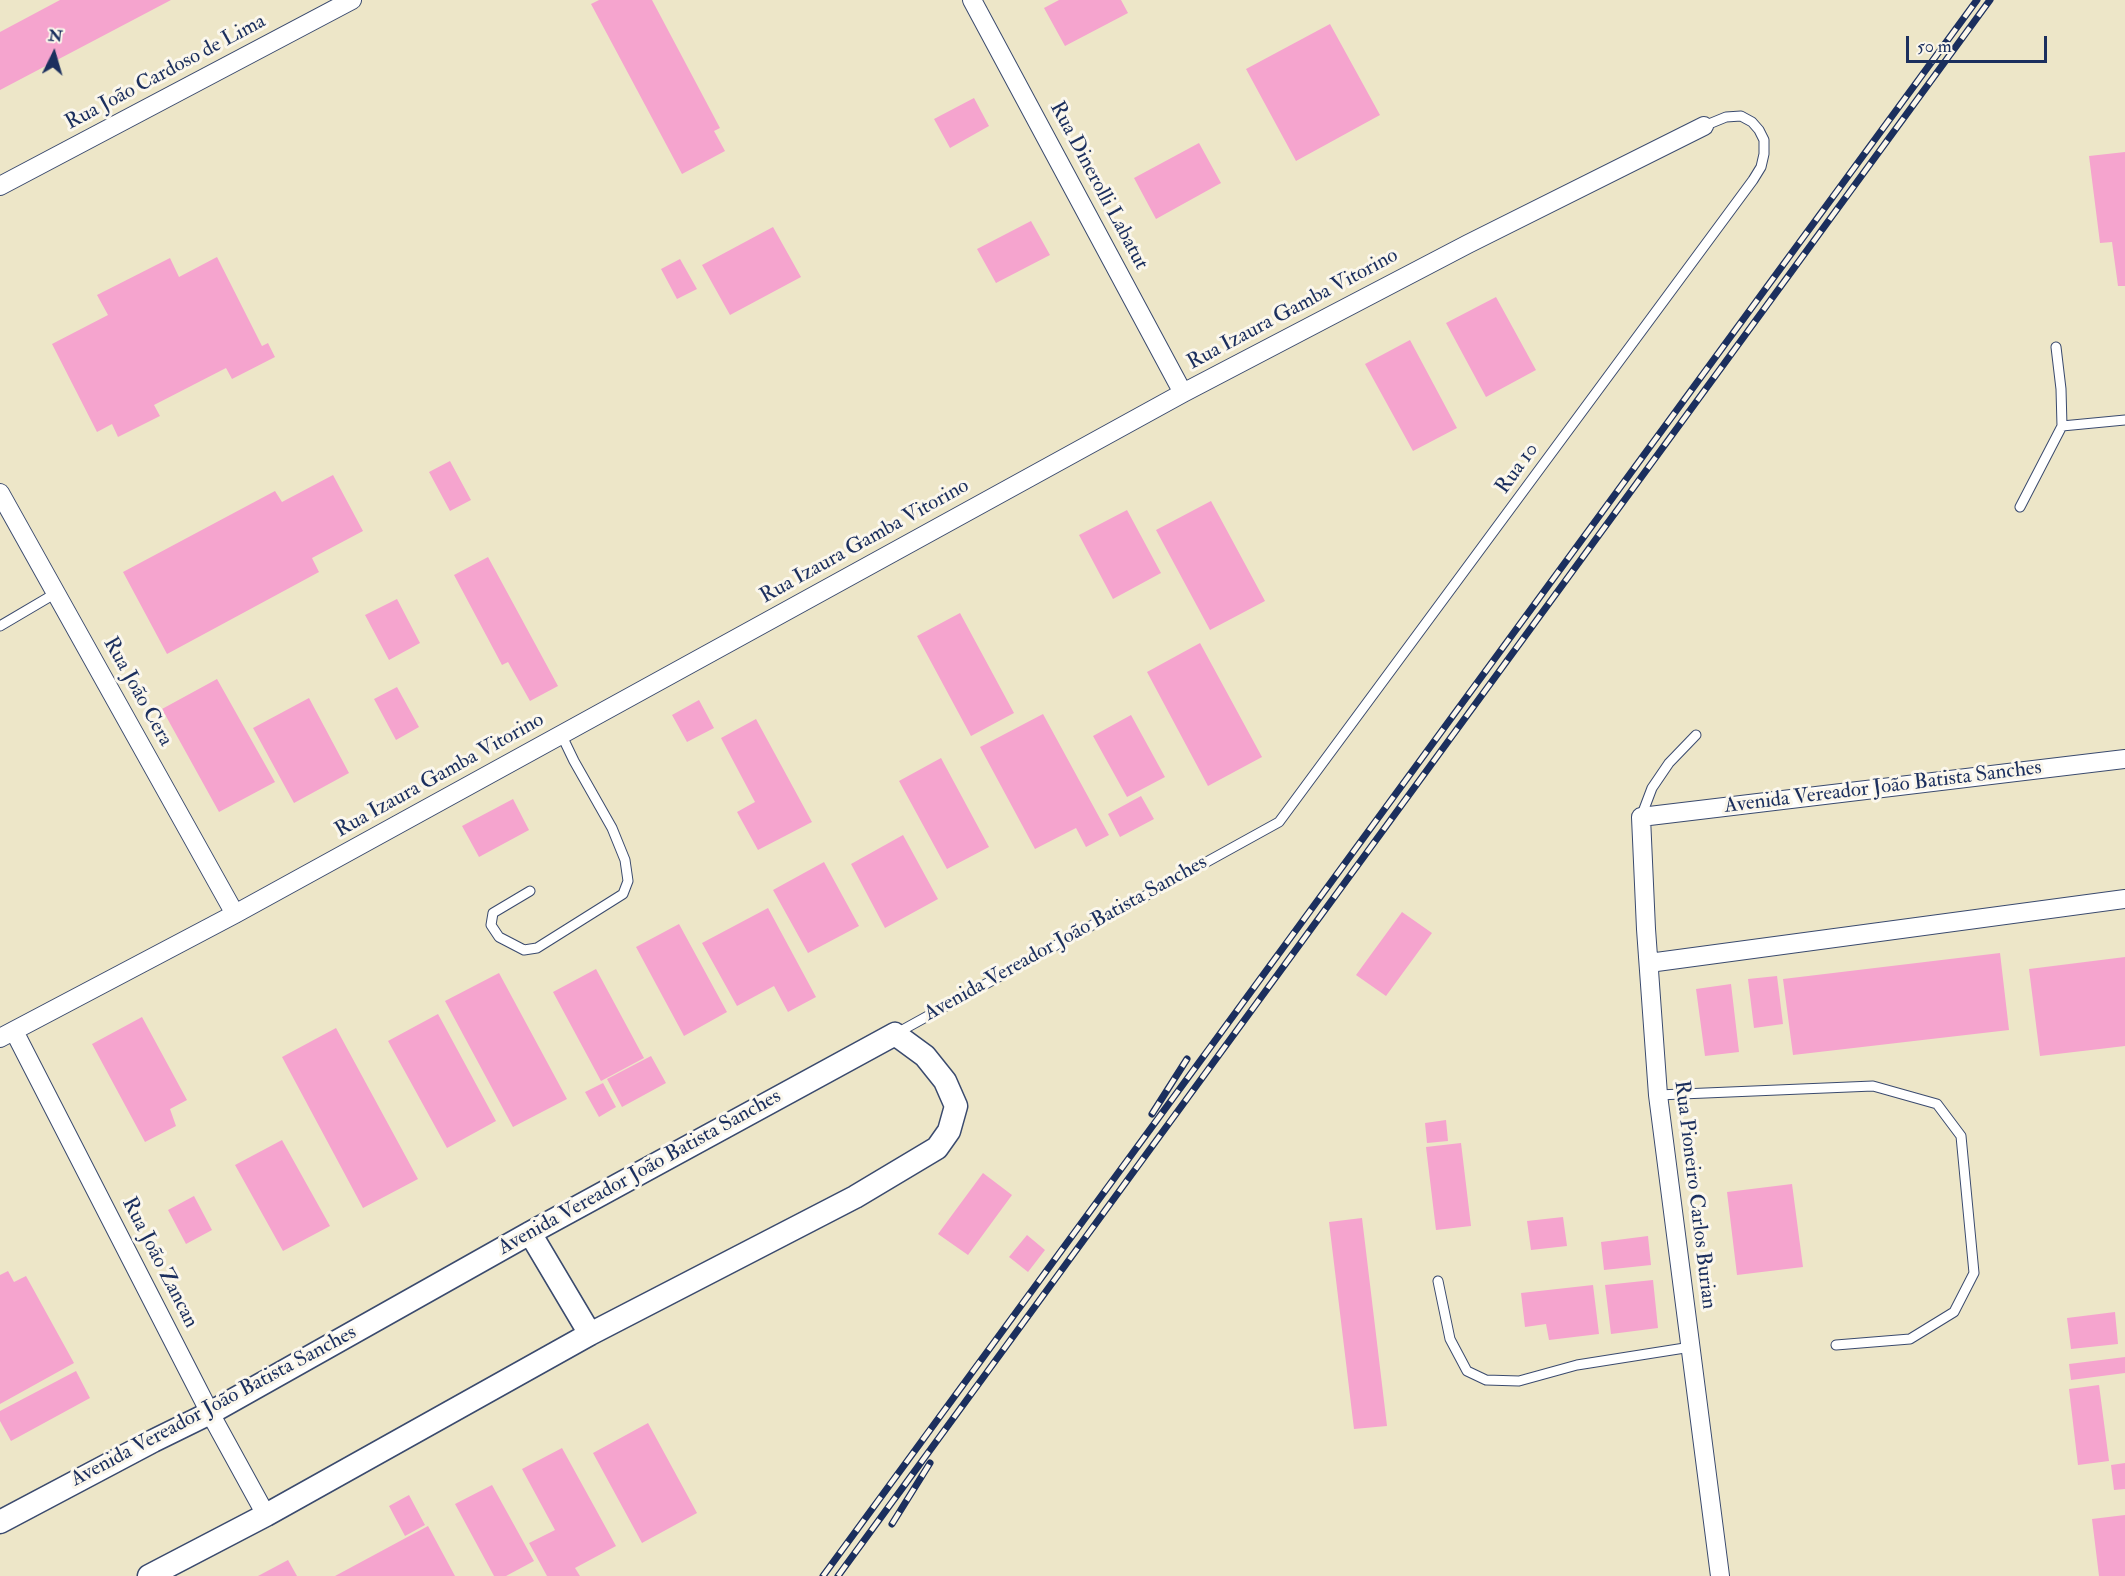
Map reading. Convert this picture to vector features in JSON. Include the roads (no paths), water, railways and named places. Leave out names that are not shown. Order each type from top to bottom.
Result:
[{"type":"street","name":"Rua João Cardoso de Lima","points":[[0,186],[352,0]]},
{"type":"street","name":"Rua Dinerolli Labatut","points":[[972,0],[1183,393]]},
{"type":"street","name":"Rua Izaura Gamba Vitorino","points":[[7,1034],[235,914],[1183,393],[1468,244],[1704,126]]},
{"type":"street","name":"Rua João Cera","points":[[0,493],[235,914]]},
{"type":"street","name":"Avenida Vereador João Batista Sanches","points":[[1641,817],[2125,759]]},
{"type":"street","name":"Rua Pioneiro Carlos Burian","points":[[1641,817],[1646,929],[1658,1095],[1720,1576]]},
{"type":"street","points":[[1649,963],[2125,899]]},
{"type":"street","name":"Rua João Zancan","points":[[7,1034],[266,1515]]},
{"type":"street","name":"Avenida Vereador João Batista Sanches","points":[[0,1522],[210,1413],[530,1233],[895,1034]]},
{"type":"street","points":[[149,1576],[266,1515],[590,1334],[855,1197],[937,1148],[949,1131],[956,1106],[945,1081],[925,1056],[895,1034]]},
{"type":"street","points":[[530,1233],[590,1334]]},
{"type":"lane","name":"Rua Izaura Gamba Vitorino","points":[[1704,126],[1726,117],[1741,116],[1752,122],[1759,130]]},
{"type":"lane","name":"Rua 10","points":[[1279,822],[1753,180],[1761,167],[1764,154],[1764,140],[1759,130]]},
{"type":"lane","points":[[2020,507],[2062,426],[2061,388],[2056,347]]},
{"type":"lane","points":[[2062,426],[2125,420]]},
{"type":"lane","points":[[0,626],[56,593]]},
{"type":"lane","points":[[530,891],[493,913],[491,925],[499,937],[524,950],[537,948],[623,894],[628,881],[626,860],[612,828],[561,734]]},
{"type":"lane","points":[[1641,817],[1652,788],[1669,763],[1696,735]]},
{"type":"lane","name":"Avenida Vereador João Batista Sanches","points":[[895,1034],[1279,822]]},
{"type":"lane","points":[[1658,1095],[1873,1086],[1937,1104],[1961,1136],[1974,1274],[1954,1312],[1910,1339],[1836,1345]]},
{"type":"lane","points":[[1438,1281],[1450,1339],[1467,1371],[1486,1380],[1519,1381],[1577,1365],[1691,1347]]},
{"type":"railway","points":[[823,1576],[1977,0]]},
{"type":"railway","points":[[838,1576],[1990,0]]},
{"type":"railway","points":[[1152,1114],[1187,1059]]},
{"type":"railway","points":[[892,1524],[930,1463]]}]
